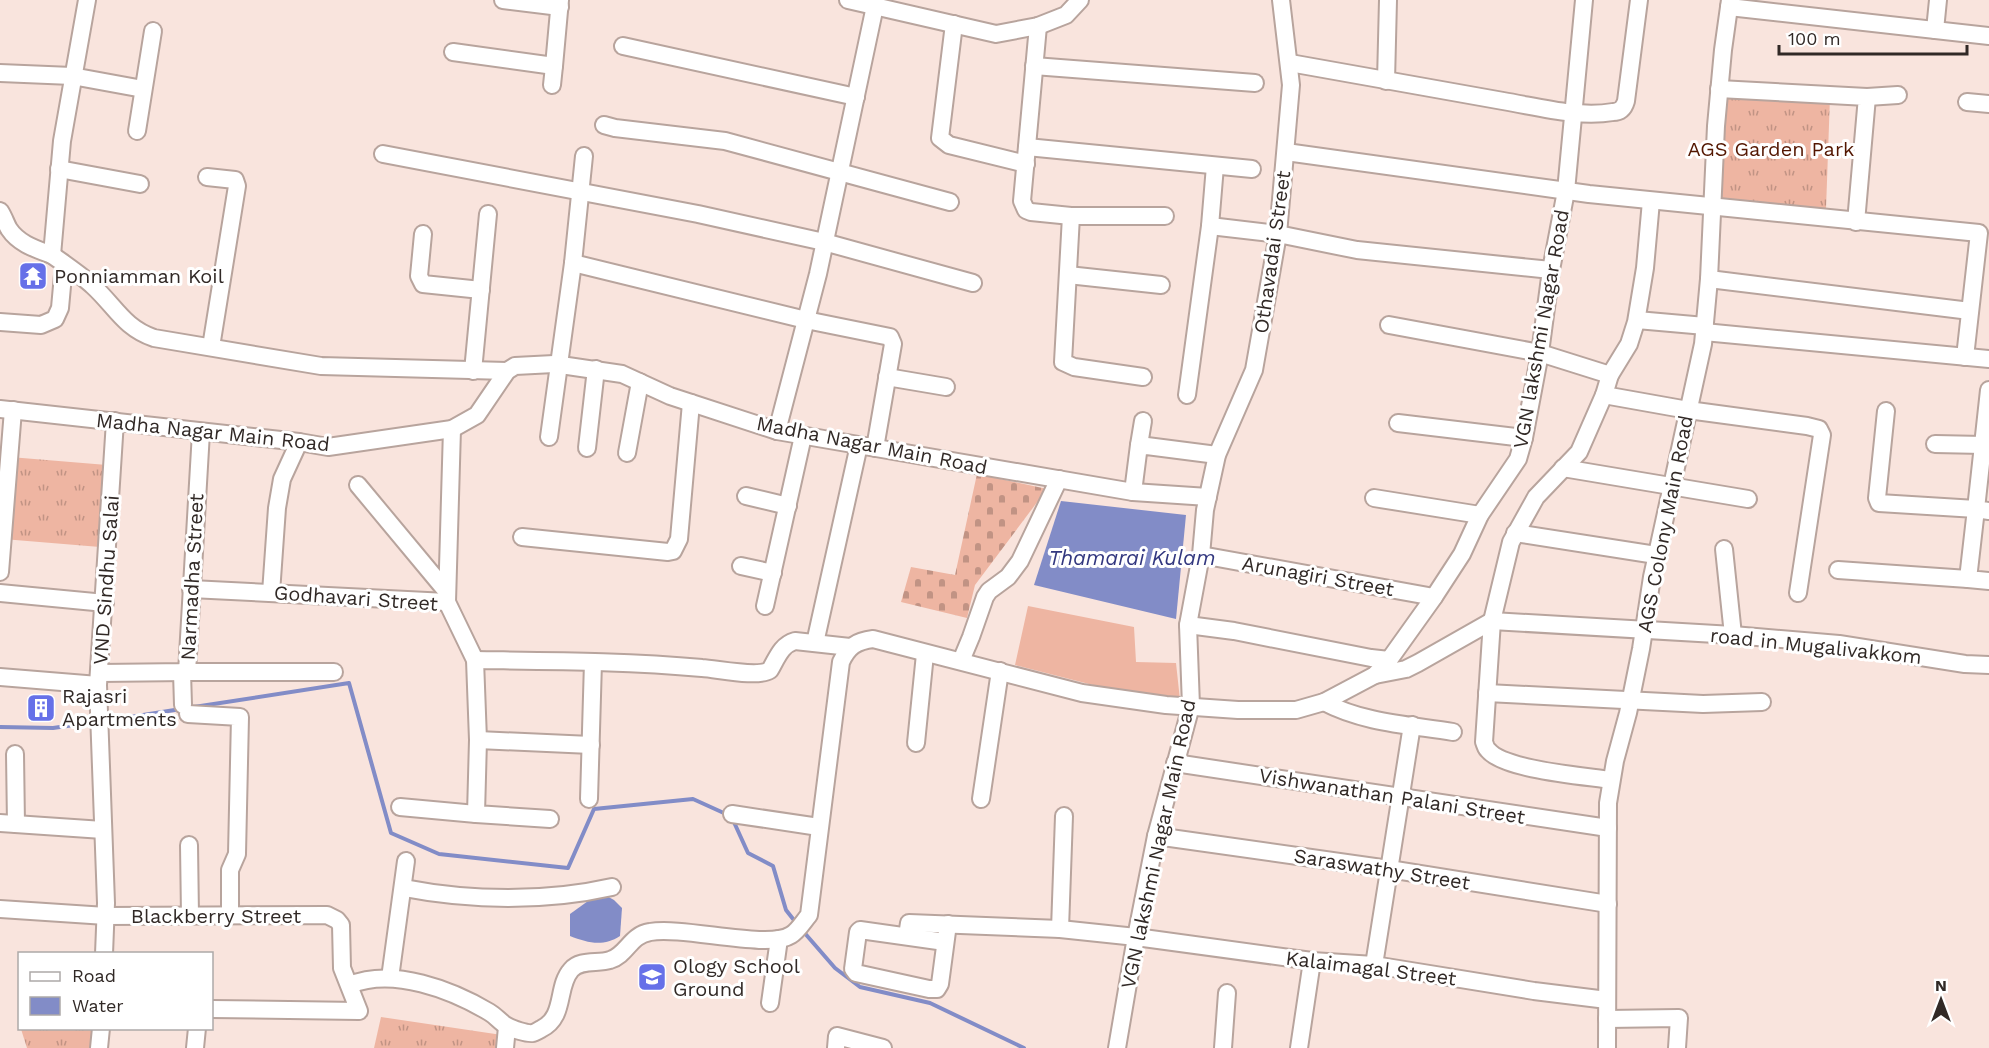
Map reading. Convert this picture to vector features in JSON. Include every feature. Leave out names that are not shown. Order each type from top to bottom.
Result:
[{"type":"street","points":[[0,322],[41,325],[55,319],[60,308],[59,169],[72,76],[87,0]]},
{"type":"street","points":[[502,0],[560,3],[552,85]]},
{"type":"street","points":[[848,0],[996,34],[1038,26],[1066,15],[1080,0]]},
{"type":"street","name":"Othavadai Street","points":[[1208,497],[1217,455],[1254,370],[1278,234],[1291,85],[1281,0]]},
{"type":"street","name":"VGN lakshmi Nagar Road","points":[[593,662],[760,673],[771,670],[786,643],[795,641],[850,647],[859,641],[873,639],[1082,693],[1143,702],[1238,710],[1296,710],[1324,702],[1375,675],[1389,660],[1434,597],[1462,554],[1480,515],[1518,459],[1540,353],[1551,270],[1566,191],[1584,0]]},
{"type":"street","points":[[1290,63],[1573,112],[1613,113],[1625,106],[1639,0]]},
{"type":"street","points":[[1935,30],[1938,0]]},
{"type":"street","points":[[1386,81],[1391,1]]},
{"type":"street","points":[[1729,3],[1989,36]]},
{"type":"street","name":"AGS Colony Main Road","points":[[1607,1048],[1608,803],[1644,631],[1656,555],[1703,344],[1709,279],[1719,89],[1729,3]]},
{"type":"street","points":[[777,431],[824,242],[875,6]]},
{"type":"street","points":[[954,24],[940,138],[948,145],[1027,155],[1252,169]]},
{"type":"street","points":[[1038,26],[1022,201],[1026,210],[1071,216],[1165,216]]},
{"type":"street","points":[[137,131],[153,31]]},
{"type":"street","points":[[623,46],[856,97]]},
{"type":"street","points":[[453,52],[554,66]]},
{"type":"street","points":[[1034,66],[1255,83]]},
{"type":"street","points":[[0,73],[72,76],[143,89]]},
{"type":"street","points":[[1719,89],[1867,97],[1898,95]]},
{"type":"street","points":[[1856,222],[1867,97]]},
{"type":"street","points":[[1967,102],[1989,104]]},
{"type":"street","points":[[604,125],[725,141],[950,202]]},
{"type":"street","points":[[1286,153],[1652,201],[1984,233],[1970,311],[1965,357]]},
{"type":"street","points":[[383,154],[698,214],[824,242],[973,283]]},
{"type":"street","points":[[549,437],[573,263],[584,156]]},
{"type":"street","points":[[1186,395],[1210,226],[1215,165]]},
{"type":"street","points":[[59,169],[140,184]]},
{"type":"street","points":[[207,177],[235,180],[237,186],[211,347]]},
{"type":"street","points":[[1611,780],[1520,766],[1497,757],[1487,750],[1484,742],[1492,621],[1501,578],[1515,532],[1536,497],[1579,452],[1604,395],[1610,375],[1629,344],[1637,320],[1652,201]]},
{"type":"street","points":[[0,211],[9,229],[18,239],[58,260],[94,287],[129,325],[140,333],[154,338],[321,366],[507,371]]},
{"type":"street","points":[[473,371],[488,214]]},
{"type":"street","points":[[1071,216],[1063,362],[1074,367],[1143,377]]},
{"type":"street","points":[[1210,226],[1278,234],[1357,250],[1551,270]]},
{"type":"street","points":[[423,234],[419,276],[423,284],[481,290]]},
{"type":"street","points":[[573,263],[806,320],[890,337],[893,344],[888,377],[815,643]]},
{"type":"street","points":[[1068,275],[1161,285]]},
{"type":"street","points":[[1709,279],[1970,311]]},
{"type":"street","points":[[1637,320],[1989,359]]},
{"type":"street","points":[[1389,325],[1540,353],[1610,375]]},
{"type":"street","name":"Madha Nagar Main Road","points":[[7,409],[328,447],[452,429],[477,415],[507,371],[515,366],[559,365],[622,374],[691,403],[777,431],[1133,492],[1208,497]]},
{"type":"street","points":[[587,448],[596,369]]},
{"type":"street","points":[[888,377],[946,387]]},
{"type":"street","points":[[627,453],[640,382]]},
{"type":"street","points":[[1968,579],[1983,510],[1983,445],[1989,390]]},
{"type":"street","points":[[1604,395],[1688,410],[1807,426],[1821,432],[1798,593]]},
{"type":"street","points":[[522,537],[673,551],[679,539],[691,403]]},
{"type":"street","points":[[0,572],[7,409]]},
{"type":"street","points":[[1886,411],[1879,503],[1983,510]]},
{"type":"street","name":"VND Sindhu Salai","points":[[104,952],[106,916],[99,679],[115,421]]},
{"type":"street","points":[[1133,492],[1143,421]]},
{"type":"street","points":[[1398,423],[1524,438]]},
{"type":"street","points":[[447,597],[452,429]]},
{"type":"street","name":"Narmadha Street","points":[[0,677],[99,679],[184,672],[201,432]]},
{"type":"street","points":[[765,606],[803,436]]},
{"type":"street","points":[[271,593],[280,488],[282,478],[299,442]]},
{"type":"street","points":[[1935,444],[1983,445]]},
{"type":"street","points":[[1140,445],[1217,455]]},
{"type":"street","points":[[1563,468],[1748,499]]},
{"type":"street","points":[[961,661],[985,597],[989,591],[1008,577],[1020,561],[1059,478]]},
{"type":"street","points":[[357,485],[447,597]]},
{"type":"street","points":[[746,496],[788,506]]},
{"type":"street","name":"VGN lakshmi Nagar Main Road","points":[[1120,1048],[1136,937],[1156,836],[1191,706],[1188,625],[1201,555],[1208,497]]},
{"type":"street","points":[[1374,498],[1480,515]]},
{"type":"street","points":[[1515,532],[1656,555]]},
{"type":"street","points":[[1724,549],[1732,635]]},
{"type":"street","name":"Arunagiri Street","points":[[1201,555],[1434,597]]},
{"type":"street","points":[[741,566],[773,573]]},
{"type":"street","points":[[1838,570],[1989,581]]},
{"type":"street","name":"Godhavari Street","points":[[191,589],[447,597],[475,660],[478,740],[476,814]]},
{"type":"street","points":[[0,593],[105,603]]},
{"type":"street","points":[[1375,675],[1406,669],[1492,621]]},
{"type":"street","name":"road in Mugalivakkom","points":[[1492,621],[1732,635],[1839,644],[1965,664],[1989,665]]},
{"type":"street","points":[[1188,625],[1234,631],[1389,660]]},
{"type":"street","points":[[213,1009],[359,1011],[350,985],[361,980],[390,978],[447,991],[496,1015],[507,1027],[533,1033],[546,1027],[558,1012],[566,979],[574,967],[611,960],[620,954],[631,941],[650,932],[696,933],[768,941],[789,937],[809,915],[841,662],[850,647]]},
{"type":"street","points":[[916,743],[925,654]]},
{"type":"street","points":[[475,660],[593,662],[590,800]]},
{"type":"street","points":[[981,799],[1000,671]]},
{"type":"street","points":[[230,915],[230,870],[237,854],[240,717],[186,710],[184,672],[334,672]]},
{"type":"street","points":[[1487,693],[1703,704],[1762,702]]},
{"type":"street","points":[[1324,702],[1356,716],[1453,732]]},
{"type":"street","points":[[1374,965],[1412,725]]},
{"type":"street","points":[[478,740],[591,745]]},
{"type":"street","points":[[15,754],[8,823],[103,830]]},
{"type":"street","name":"Vishwanathan Palani Street","points":[[1175,763],[1608,828]]},
{"type":"street","points":[[400,807],[550,819]]},
{"type":"street","points":[[732,814],[819,826]]},
{"type":"street","points":[[1060,929],[1065,816]]},
{"type":"street","name":"Saraswathy Street","points":[[1156,836],[1389,868],[1608,904]]},
{"type":"street","points":[[189,845],[190,916]]},
{"type":"street","points":[[390,978],[406,861]]},
{"type":"street","points":[[404,888],[488,898],[594,891],[612,886]]},
{"type":"street","name":"Blackberry Street","points":[[0,909],[106,916],[327,915],[338,920],[341,925],[342,968],[350,985]]},
{"type":"street","points":[[945,942],[908,929],[860,930],[853,969],[856,973],[937,989],[940,984],[948,924]]},
{"type":"street","name":"Kalaimagal Street","points":[[908,929],[948,924],[1060,929],[1312,961],[1374,965],[1534,991],[1607,1000]]},
{"type":"street","points":[[770,1003],[779,939]]},
{"type":"street","points":[[1299,1048],[1312,961]]},
{"type":"street","points":[[1223,1048],[1227,993]]},
{"type":"street","points":[[1607,1019],[1679,1018],[1677,1048]]},
{"type":"street","points":[[505,1048],[507,1027]]},
{"type":"street","points":[[99,1048],[101,1030]]},
{"type":"street","points":[[195,1048],[197,1030]]},
{"type":"street","points":[[836,1048],[837,1036],[876,1045]]},
{"type":"green space","name":"AGS Garden Park","points":[[1720,89],[1830,97],[1826,209],[1713,206]]},
{"type":"green space","points":[[10,457],[107,465],[100,547],[3,539]]},
{"type":"green space","points":[[977,474],[1047,489],[975,585],[967,618],[901,602],[911,567],[955,575]]},
{"type":"green space","points":[[1028,606],[1134,627],[1136,662],[1176,663],[1180,700],[1132,695],[1015,665]]},
{"type":"green space","points":[[381,1017],[502,1035],[500,1048],[374,1048]]},
{"type":"green space","points":[[21,1030],[95,1030],[93,1048],[27,1048]]},
{"type":"water","name":"Thamarai Kulam","points":[[1061,501],[1186,515],[1176,619],[1034,585]]},
{"type":"water","points":[[605,895],[622,908],[620,936],[608,942],[595,943],[570,936],[570,914],[595,896]]},
{"type":"waterway","points":[[194,707],[349,683],[391,833],[439,854],[568,868],[594,809],[693,799],[726,814]]},
{"type":"waterway","points":[[105,721],[181,709]]},
{"type":"waterway","points":[[0,727],[53,728],[95,722]]},
{"type":"waterway","points":[[733,820],[748,853],[773,866],[786,910],[797,924]]},
{"type":"waterway","points":[[802,930],[835,968],[860,987],[930,1003],[1024,1048]]},
{"type":"place","name":"Ponniamman Koil","points":[[33,276]]},
{"type":"place","name":"Rajasri Apartments","points":[[41,708]]},
{"type":"place","name":"Ology School Ground","points":[[652,977]]}]
